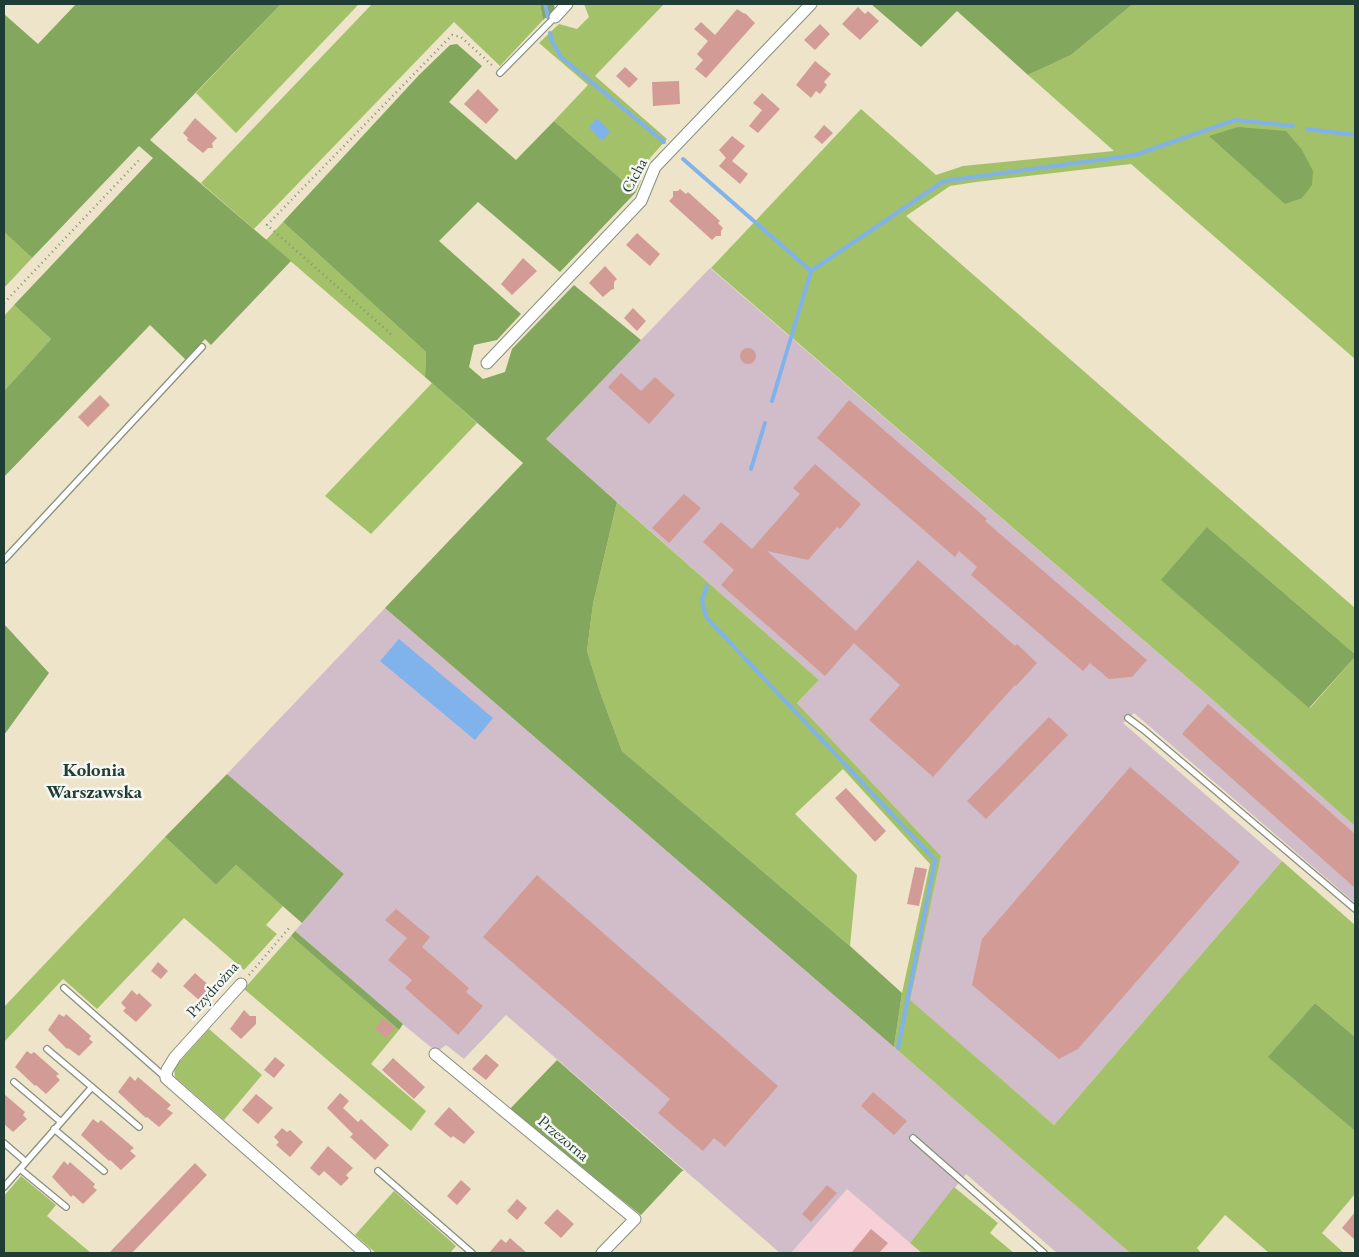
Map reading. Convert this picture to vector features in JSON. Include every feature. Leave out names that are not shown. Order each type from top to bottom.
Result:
[{"type":"street","points":[[555,17],[568,4]]},
{"type":"street","name":"Cicha","points":[[486,363],[641,201],[655,167],[811,4]]},
{"type":"street","name":"Przydrożna","points":[[166,1078],[167,1070],[175,1057],[241,984]]},
{"type":"street","name":"Przezorna","points":[[435,1054],[635,1219],[602,1253]]},
{"type":"street","points":[[166,1078],[365,1253]]},
{"type":"lane","points":[[500,73],[555,17]]},
{"type":"lane","points":[[4,560],[202,347]]},
{"type":"lane","points":[[1128,718],[1355,909]]},
{"type":"lane","points":[[64,988],[166,1078]]},
{"type":"lane","points":[[47,1049],[139,1127]]},
{"type":"lane","points":[[14,1082],[61,1122]]},
{"type":"lane","points":[[4,1187],[92,1087]]},
{"type":"lane","points":[[54,1130],[104,1171]]},
{"type":"lane","points":[[913,1138],[1044,1253]]},
{"type":"lane","points":[[4,1143],[26,1162]]},
{"type":"lane","points":[[20,1169],[66,1207]]},
{"type":"lane","points":[[378,1171],[472,1253]]},
{"type":"path","points":[[391,334],[267,225],[452,35],[461,37],[500,73]]},
{"type":"path","points":[[4,303],[141,158]]},
{"type":"path","name":"Przydrożna","points":[[241,984],[290,927]]},
{"type":"shaded area","points":[[710,268],[1205,693],[1355,826],[1355,903],[1134,713],[1123,723],[1282,861],[1054,1125],[909,1000],[941,856],[797,703],[819,680],[546,439]]},
{"type":"shaded area","points":[[385,608],[1130,1253],[1057,1253],[966,1174],[910,1243],[847,1189],[791,1253],[780,1253],[506,1015],[464,1059],[446,1045],[437,1052],[379,1005],[295,931],[344,874],[227,774]]},
{"type":"shaded area","points":[[847,1189],[922,1253],[791,1253]]},
{"type":"green space","points":[[76,4],[281,4],[150,140],[291,261],[211,345],[205,339],[186,360],[150,325],[4,477],[4,391],[51,339],[14,305],[153,158],[139,146],[32,258],[4,232],[4,14],[38,44]]},
{"type":"green space","points":[[281,4],[359,4],[236,133],[196,93]]},
{"type":"green space","points":[[372,4],[540,4],[543,20],[500,66],[454,22],[254,229],[201,183]]},
{"type":"green space","points":[[540,4],[554,4],[555,10],[543,20]]},
{"type":"green space","points":[[584,4],[664,4],[595,76],[667,139],[650,158],[636,192],[554,121],[588,85],[539,43],[559,24],[577,29],[589,17]]},
{"type":"green space","points":[[871,4],[1133,4],[1071,55],[1028,75],[957,11],[921,47]]},
{"type":"green space","points":[[1133,4],[1355,4],[1355,359],[1131,164],[950,186],[906,216],[1355,608],[1355,654],[1207,527],[1310,708],[1355,657],[1355,826],[1205,693],[711,268],[861,109],[936,175],[963,166],[1114,151],[1028,75],[1071,55]]},
{"type":"green space","points":[[457,44],[482,66],[449,102],[516,160],[554,121],[636,192],[560,272],[478,202],[439,241],[521,314],[497,340],[474,345],[469,367],[483,379],[505,372],[512,349],[574,285],[641,340],[546,439],[617,502],[593,604],[587,651],[622,751],[850,946],[902,993],[894,1047],[385,608],[523,463],[425,377],[426,352],[283,222],[419,75],[450,45]]},
{"type":"green space","points":[[1238,127],[1286,131],[1302,150],[1313,171],[1312,185],[1302,198],[1285,204],[1209,136]]},
{"type":"green space","points":[[283,222],[426,352],[425,377],[266,240]]},
{"type":"green space","points":[[4,232],[32,258],[4,288]]},
{"type":"green space","points":[[14,305],[51,339],[4,391],[4,316]]},
{"type":"green space","points":[[432,383],[477,423],[371,534],[325,496]]},
{"type":"green space","points":[[617,502],[819,680],[797,703],[941,856],[910,1000],[1054,1125],[1282,861],[1355,925],[1355,1037],[1315,1003],[1269,1057],[1355,1131],[1355,1194],[1322,1233],[1344,1253],[1269,1253],[1225,1215],[1197,1248],[1201,1253],[1130,1253],[894,1047],[902,993],[930,864],[843,769],[795,814],[857,875],[850,946],[622,751],[587,651],[593,604]]},
{"type":"green space","points":[[1207,527],[1355,654],[1355,657],[1309,708],[1161,580]]},
{"type":"green space","points":[[4,624],[49,673],[4,735]]},
{"type":"green space","points":[[227,774],[344,874],[302,923],[236,865],[216,885],[165,837]]},
{"type":"green space","points":[[165,837],[216,885],[236,865],[283,906],[266,925],[277,934],[244,970],[184,918],[97,1009],[63,979],[4,1042],[4,1007]]},
{"type":"green space","points":[[295,931],[403,1024],[399,1030],[291,936]]},
{"type":"green space","points":[[291,936],[399,1030],[371,1064],[426,1111],[411,1131],[244,989]]},
{"type":"green space","points":[[1315,1003],[1355,1037],[1355,1131],[1268,1057]]},
{"type":"green space","points":[[209,1029],[262,1075],[224,1120],[175,1077],[174,1068]]},
{"type":"green space","points":[[557,1060],[684,1171],[641,1215],[509,1110]]},
{"type":"green space","points":[[21,1176],[56,1205],[47,1216],[91,1253],[4,1253],[4,1196]]},
{"type":"green space","points":[[954,1187],[998,1223],[990,1233],[1014,1253],[922,1253],[910,1243]]},
{"type":"green space","points":[[394,1191],[456,1246],[450,1253],[376,1253],[355,1235]]},
{"type":"water","points":[[597,118],[610,132],[604,139],[600,139],[589,127]]},
{"type":"water","points":[[399,639],[493,718],[475,740],[380,661]]},
{"type":"building","points":[[858,7],[865,14],[868,11],[879,21],[860,40],[842,24]]},
{"type":"building","points":[[737,9],[746,14],[755,23],[706,78],[695,69],[703,60],[697,54],[708,41],[694,29],[701,22],[715,35]]},
{"type":"building","points":[[820,24],[830,34],[815,50],[804,40]]},
{"type":"building","points":[[815,61],[831,74],[824,82],[827,85],[820,94],[816,91],[811,98],[796,85]]},
{"type":"building","points":[[625,67],[638,79],[629,88],[616,76]]},
{"type":"building","points":[[679,81],[680,104],[653,106],[652,82]]},
{"type":"building","points":[[478,89],[499,110],[486,124],[464,104]]},
{"type":"building","points":[[762,93],[780,109],[758,133],[749,126],[762,110],[753,103]]},
{"type":"building","points":[[195,118],[217,138],[212,143],[213,148],[208,148],[203,153],[187,140],[188,138],[183,133]]},
{"type":"building","points":[[824,125],[833,133],[822,144],[814,137]]},
{"type":"building","points":[[732,136],[745,146],[732,161],[748,174],[740,184],[719,166],[726,158],[719,150]]},
{"type":"building","points":[[680,189],[686,194],[688,192],[720,221],[718,223],[723,228],[721,236],[716,236],[712,240],[669,201],[673,197],[673,191]]},
{"type":"building","points":[[637,233],[660,254],[650,266],[626,245]]},
{"type":"building","points":[[523,258],[537,271],[512,295],[501,284]]},
{"type":"building","points":[[605,266],[617,279],[614,282],[614,289],[603,297],[589,283]]},
{"type":"building","points":[[633,308],[646,321],[637,331],[624,318]]},
{"type":"building","points":[[745,348],[751,348],[756,353],[754,362],[745,364],[740,359],[740,353]]},
{"type":"building","points":[[621,373],[641,391],[655,377],[675,395],[649,424],[608,387]]},
{"type":"building","points":[[100,395],[110,405],[88,427],[78,417]]},
{"type":"building","points":[[849,400],[987,519],[985,521],[1147,660],[1132,677],[1109,679],[1090,663],[1083,671],[971,575],[977,567],[959,551],[955,557],[817,438]]},
{"type":"building","points":[[815,464],[861,504],[840,529],[837,527],[808,560],[767,551],[856,631],[918,560],[1015,646],[1017,644],[1037,663],[933,777],[869,720],[900,685],[854,643],[825,676],[721,585],[734,570],[703,542],[721,522],[752,549],[800,494],[793,488]]},
{"type":"building","points":[[684,494],[701,508],[669,543],[652,528]]},
{"type":"building","points":[[1208,704],[1355,834],[1355,888],[1182,734]]},
{"type":"building","points":[[1049,717],[1068,735],[986,819],[967,801]]},
{"type":"building","points":[[1130,767],[1240,862],[1078,1049],[1059,1059],[972,985],[982,939]]},
{"type":"building","points":[[846,788],[886,831],[875,842],[835,798]]},
{"type":"building","points":[[915,867],[927,869],[919,906],[907,904]]},
{"type":"building","points":[[537,875],[778,1086],[725,1147],[714,1138],[703,1151],[658,1113],[670,1099],[483,937]]},
{"type":"building","points":[[396,909],[430,937],[422,947],[469,988],[466,992],[483,1006],[458,1035],[405,988],[412,980],[388,960],[407,938],[385,920]]},
{"type":"building","points":[[158,962],[168,971],[161,979],[151,971]]},
{"type":"building","points":[[195,973],[212,988],[199,1000],[183,986]]},
{"type":"building","points":[[132,990],[137,995],[139,993],[152,1005],[136,1022],[123,1011],[126,1008],[121,1003]]},
{"type":"building","points":[[244,1010],[250,1016],[256,1016],[256,1024],[241,1039],[230,1029]]},
{"type":"building","points":[[59,1014],[64,1017],[66,1014],[91,1036],[89,1039],[93,1042],[79,1056],[67,1049],[48,1030]]},
{"type":"building","points":[[383,1018],[395,1028],[386,1038],[375,1029]]},
{"type":"building","points":[[27,1051],[31,1054],[34,1052],[59,1074],[56,1076],[60,1080],[46,1094],[15,1067]]},
{"type":"building","points":[[486,1054],[499,1065],[486,1080],[472,1069]]},
{"type":"building","points":[[275,1057],[285,1065],[274,1078],[264,1070]]},
{"type":"building","points":[[393,1058],[425,1087],[414,1099],[382,1070]]},
{"type":"building","points":[[130,1076],[135,1081],[138,1077],[171,1105],[167,1109],[173,1113],[159,1127],[146,1118],[118,1092]]},
{"type":"building","points":[[873,1092],[907,1121],[894,1135],[861,1106]]},
{"type":"building","points":[[340,1093],[349,1101],[343,1108],[358,1122],[361,1119],[389,1145],[375,1160],[350,1137],[353,1134],[327,1108]]},
{"type":"building","points":[[4,1094],[25,1112],[23,1115],[27,1119],[13,1132],[4,1124]]},
{"type":"building","points":[[256,1094],[273,1108],[258,1124],[242,1110]]},
{"type":"building","points":[[449,1107],[475,1132],[464,1144],[453,1136],[451,1138],[434,1124]]},
{"type":"building","points":[[93,1119],[98,1123],[101,1120],[134,1148],[130,1151],[136,1156],[121,1170],[81,1135]]},
{"type":"building","points":[[282,1128],[287,1132],[290,1130],[303,1142],[290,1157],[276,1145],[279,1142],[274,1137]]},
{"type":"building","points":[[328,1146],[353,1168],[346,1175],[349,1178],[341,1186],[324,1171],[319,1176],[310,1168]]},
{"type":"building","points":[[64,1161],[68,1165],[70,1162],[95,1184],[93,1187],[97,1190],[83,1204],[73,1195],[71,1197],[52,1177]]},
{"type":"building","points":[[195,1163],[207,1175],[132,1253],[109,1253]]},
{"type":"building","points":[[461,1180],[471,1189],[457,1205],[447,1196]]},
{"type":"building","points":[[827,1185],[837,1193],[811,1222],[802,1214]]},
{"type":"building","points":[[517,1199],[527,1208],[517,1220],[507,1211]]},
{"type":"building","points":[[557,1209],[574,1224],[561,1238],[544,1223]]},
{"type":"building","points":[[1355,1212],[1355,1240],[1342,1228]]},
{"type":"building","points":[[871,1229],[888,1243],[879,1253],[851,1253]]},
{"type":"building","points":[[510,1238],[527,1253],[489,1253],[501,1239],[506,1243]]},
{"type":"waterway","points":[[545,4],[548,17]]},
{"type":"waterway","points":[[550,33],[552,41],[561,57],[664,142]]},
{"type":"waterway","points":[[772,401],[811,271],[944,181],[1135,155],[1235,120],[1293,126]]},
{"type":"waterway","points":[[1307,129],[1355,135]]},
{"type":"waterway","points":[[683,159],[811,271]]},
{"type":"waterway","points":[[751,469],[765,423]]},
{"type":"waterway","points":[[707,586],[702,600],[706,617],[935,860],[898,1048]]},
{"type":"district","name":"Kolonia Warszawska","points":[[94,782]]}]
